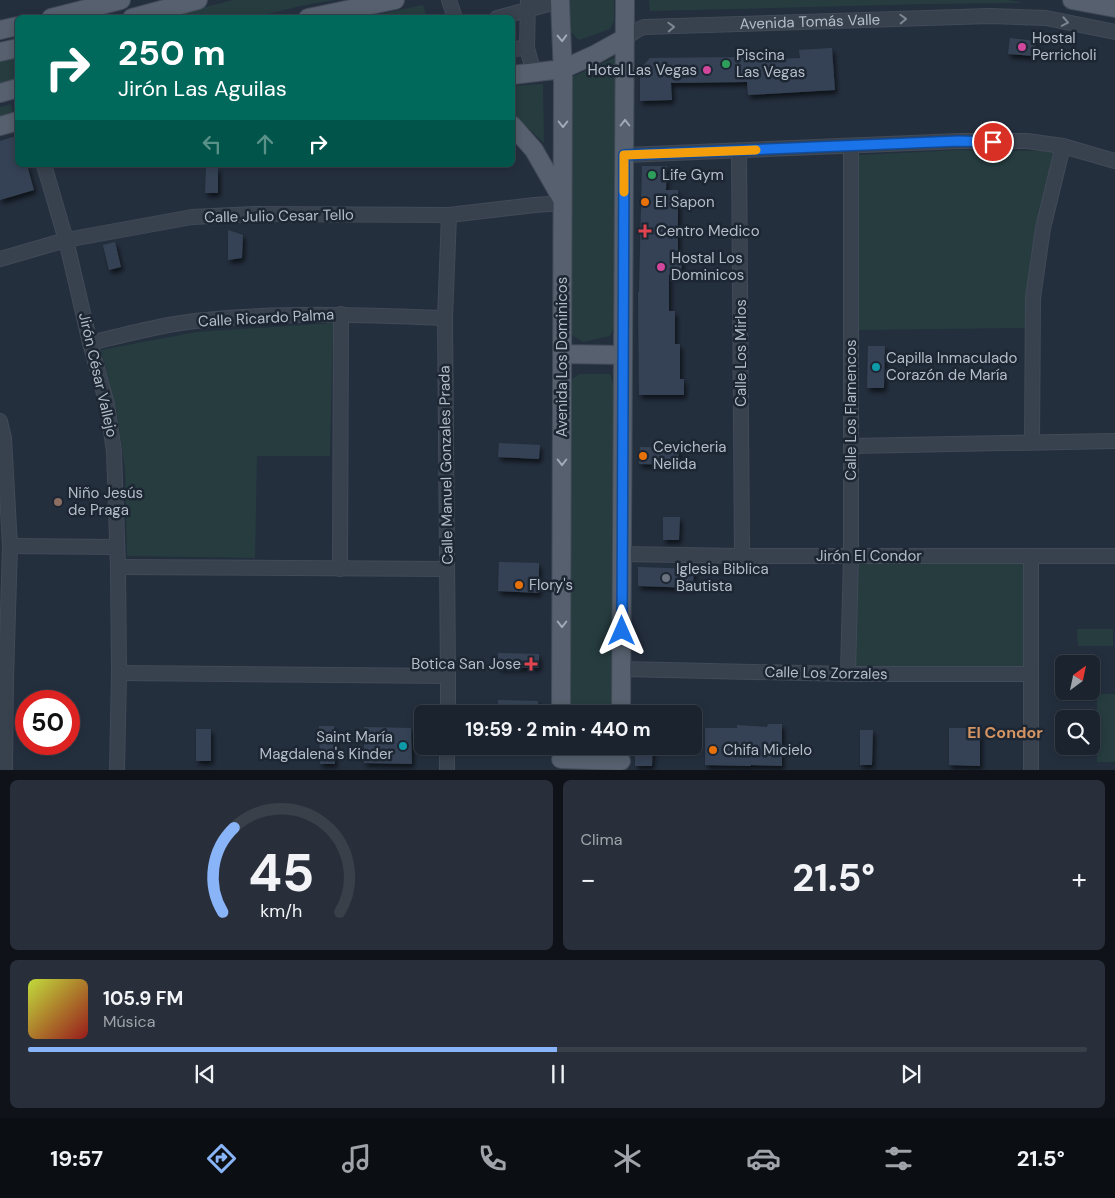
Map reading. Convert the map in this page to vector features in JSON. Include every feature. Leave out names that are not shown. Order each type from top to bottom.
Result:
[{"type":"main road","points":[[63,15],[121,0]]},
{"type":"main road","points":[[143,15],[198,0]]},
{"type":"main road","points":[[322,15],[395,0]]},
{"type":"main road","name":"Avenida Los Dominicos","points":[[560,0],[563,69],[561,705]]},
{"type":"main road","points":[[622,705],[625,0]]},
{"type":"main road","points":[[1072,0],[1115,8]]},
{"type":"main road","points":[[0,30],[15,27]]},
{"type":"main road","name":"Avenida Tomás Valle","points":[[515,75],[563,69],[625,38]]},
{"type":"main road","points":[[0,52],[15,49]]},
{"type":"main road","points":[[0,92],[15,89]]},
{"type":"main road","points":[[0,126],[15,122]]},
{"type":"main road","points":[[515,128],[534,150],[563,202]]},
{"type":"main road","points":[[562,354],[623,355]]},
{"type":"main road","points":[[561,759],[621,759]]},
{"type":"street","points":[[449,0],[454,15]]},
{"type":"street","points":[[504,15],[528,5],[560,0]]},
{"type":"street","points":[[528,5],[528,48],[534,73]]},
{"type":"street","name":"Avenida Tomás Valle","points":[[625,38],[644,27],[990,16],[1046,18],[1115,32]]},
{"type":"street","points":[[515,49],[528,48]]},
{"type":"street","points":[[624,155],[978,141],[1027,142],[1063,146],[1115,160]]},
{"type":"street","name":"Calle Los Flamencos","points":[[848,674],[851,556],[851,146]]},
{"type":"street","points":[[1032,442],[1033,298],[1042,228],[1063,146]]},
{"type":"street","name":"Calle Los Mirlos","points":[[739,150],[742,556]]},
{"type":"street","name":"Jirón César Vallejo","points":[[45,167],[66,240],[90,343],[107,404],[114,451],[119,673],[117,770]]},
{"type":"street","name":"Calle Julio Cesar Tello","points":[[0,259],[66,240],[166,221],[192,218],[254,214],[449,216],[563,202]]},
{"type":"street","name":"Calle Manuel Gonzales Prada","points":[[448,705],[445,318],[449,216]]},
{"type":"street","points":[[340,568],[342,314]]},
{"type":"street","name":"Calle Ricardo Palma","points":[[90,343],[181,323],[204,320],[342,314],[445,318]]},
{"type":"street","points":[[0,421],[4,438],[10,546],[3,677],[5,770]]},
{"type":"street","points":[[851,446],[1115,441]]},
{"type":"street","points":[[10,546],[117,547]]},
{"type":"street","name":"Jirón El Condor","points":[[622,554],[742,556],[1115,556]]},
{"type":"street","points":[[1031,556],[1031,770]]},
{"type":"street","points":[[118,567],[447,569]]},
{"type":"street","name":"Calle Los Zorzales","points":[[622,669],[848,674],[1030,674]]},
{"type":"street","points":[[119,673],[448,676]]},
{"type":"street","points":[[447,755],[447,770]]},
{"type":"green space","points":[[233,0],[335,0],[264,15],[175,15]]},
{"type":"green space","points":[[569,0],[614,0],[614,21],[610,29],[579,40],[571,32]]},
{"type":"green space","points":[[649,0],[1008,0],[1021,2],[650,11]]},
{"type":"green space","points":[[423,5],[426,15],[376,15]]},
{"type":"green space","points":[[616,57],[616,323],[610,336],[583,342],[571,334],[572,77]]},
{"type":"green space","points":[[15,58],[15,80],[0,84],[0,62]]},
{"type":"green space","points":[[543,84],[544,143],[515,116],[515,86]]},
{"type":"green space","points":[[11,104],[13,114],[0,118],[0,107]]},
{"type":"green space","points":[[957,150],[1053,151],[1055,157],[1042,203],[1031,254],[1027,328],[859,330],[859,155]]},
{"type":"green space","points":[[333,323],[330,456],[257,456],[255,558],[127,556],[125,469],[116,407],[101,350],[196,332]]},
{"type":"green space","points":[[579,374],[610,374],[613,384],[615,705],[567,705],[566,384]]},
{"type":"green space","points":[[851,556],[1031,556],[1030,674],[848,674]]},
{"type":"green space","points":[[1077,629],[1113,629],[1113,646],[1078,646]]},
{"type":"green space","points":[[1100,694],[1115,694],[1115,762],[1097,762],[1097,755],[1100,755],[1100,710],[1097,710],[1097,700],[1100,700]]},
{"type":"building","name":"Hostal Perricholi","points":[[1010,38],[1036,41],[1034,56],[1008,54]]},
{"type":"building","points":[[832,48],[835,90],[748,95],[747,82],[671,83],[672,100],[640,101],[640,69],[650,58],[746,57],[746,55],[780,53],[780,59],[800,58],[799,50]]},
{"type":"building","points":[[13,137],[15,138],[15,167],[28,167],[34,190],[0,200],[0,141]]},
{"type":"building","points":[[642,166],[667,166],[666,190],[678,190],[678,259],[682,259],[681,275],[669,275],[669,311],[675,311],[675,344],[680,344],[680,379],[684,379],[684,395],[639,395],[638,292]]},
{"type":"building","points":[[206,168],[218,168],[218,193],[205,193]]},
{"type":"building","points":[[228,230],[243,235],[242,258],[228,260]]},
{"type":"building","points":[[115,242],[121,267],[109,270],[103,245]]},
{"type":"building","name":"Capilla Inmaculado Corazón de María","points":[[868,346],[885,346],[884,388],[867,388]]},
{"type":"building","points":[[499,443],[540,445],[539,459],[498,457]]},
{"type":"building","points":[[640,447],[679,448],[678,465],[639,464]]},
{"type":"building","points":[[663,517],[680,517],[679,540],[663,540]]},
{"type":"building","points":[[499,562],[539,563],[539,593],[498,591]]},
{"type":"building","name":"Iglesia Biblica Bautista","points":[[638,567],[694,569],[693,588],[638,586]]},
{"type":"building","points":[[498,653],[539,654],[539,668],[498,668]]},
{"type":"building","points":[[498,700],[538,701],[538,705],[498,705]]},
{"type":"building","points":[[768,724],[782,724],[782,766],[705,765],[705,728],[737,728],[737,725],[767,727]]},
{"type":"building","points":[[319,726],[334,726],[335,764],[320,764]]},
{"type":"building","points":[[364,727],[411,728],[412,764],[364,763]]},
{"type":"building","points":[[949,728],[980,728],[980,766],[949,765]]},
{"type":"building","points":[[196,729],[211,729],[211,761],[196,761]]},
{"type":"building","points":[[860,730],[873,730],[872,765],[860,765]]},
{"type":"building","points":[[635,755],[653,755],[652,766],[635,766]]},
{"type":"slow traffic","points":[[624,192],[624,155],[756,150]]},
{"type":"place","name":"Hostal Perricholi","points":[[1022,47]]},
{"type":"place","name":"Piscina Las Vegas","points":[[726,64]]},
{"type":"place","name":"Hotel Las Vegas","points":[[707,70]]},
{"type":"place","name":"Life Gym","points":[[652,175]]},
{"type":"place","name":"El Sapon","points":[[645,202]]},
{"type":"place","name":"Centro Medico","points":[[645,231]]},
{"type":"place","name":"Hostal Los Dominicos","points":[[661,267]]},
{"type":"place","name":"Capilla Inmaculado Corazón de María","points":[[876,367]]},
{"type":"place","name":"Cevicheria Nelida","points":[[643,456]]},
{"type":"place","name":"Niño Jesús de Praga","points":[[58,502]]},
{"type":"place","name":"Iglesia Biblica Bautista","points":[[666,578]]},
{"type":"place","name":"Flory's","points":[[519,585]]},
{"type":"place","name":"Botica San Jose","points":[[531,664]]},
{"type":"place","name":"Saint María Magdalena's Kinder","points":[[403,746]]},
{"type":"place","name":"Chifa Micielo","points":[[713,750]]},
{"type":"district","name":"El Condor","points":[[1005,732]]},
{"type":"route","points":[[622,631],[624,155],[959,141],[993,142]]}]
